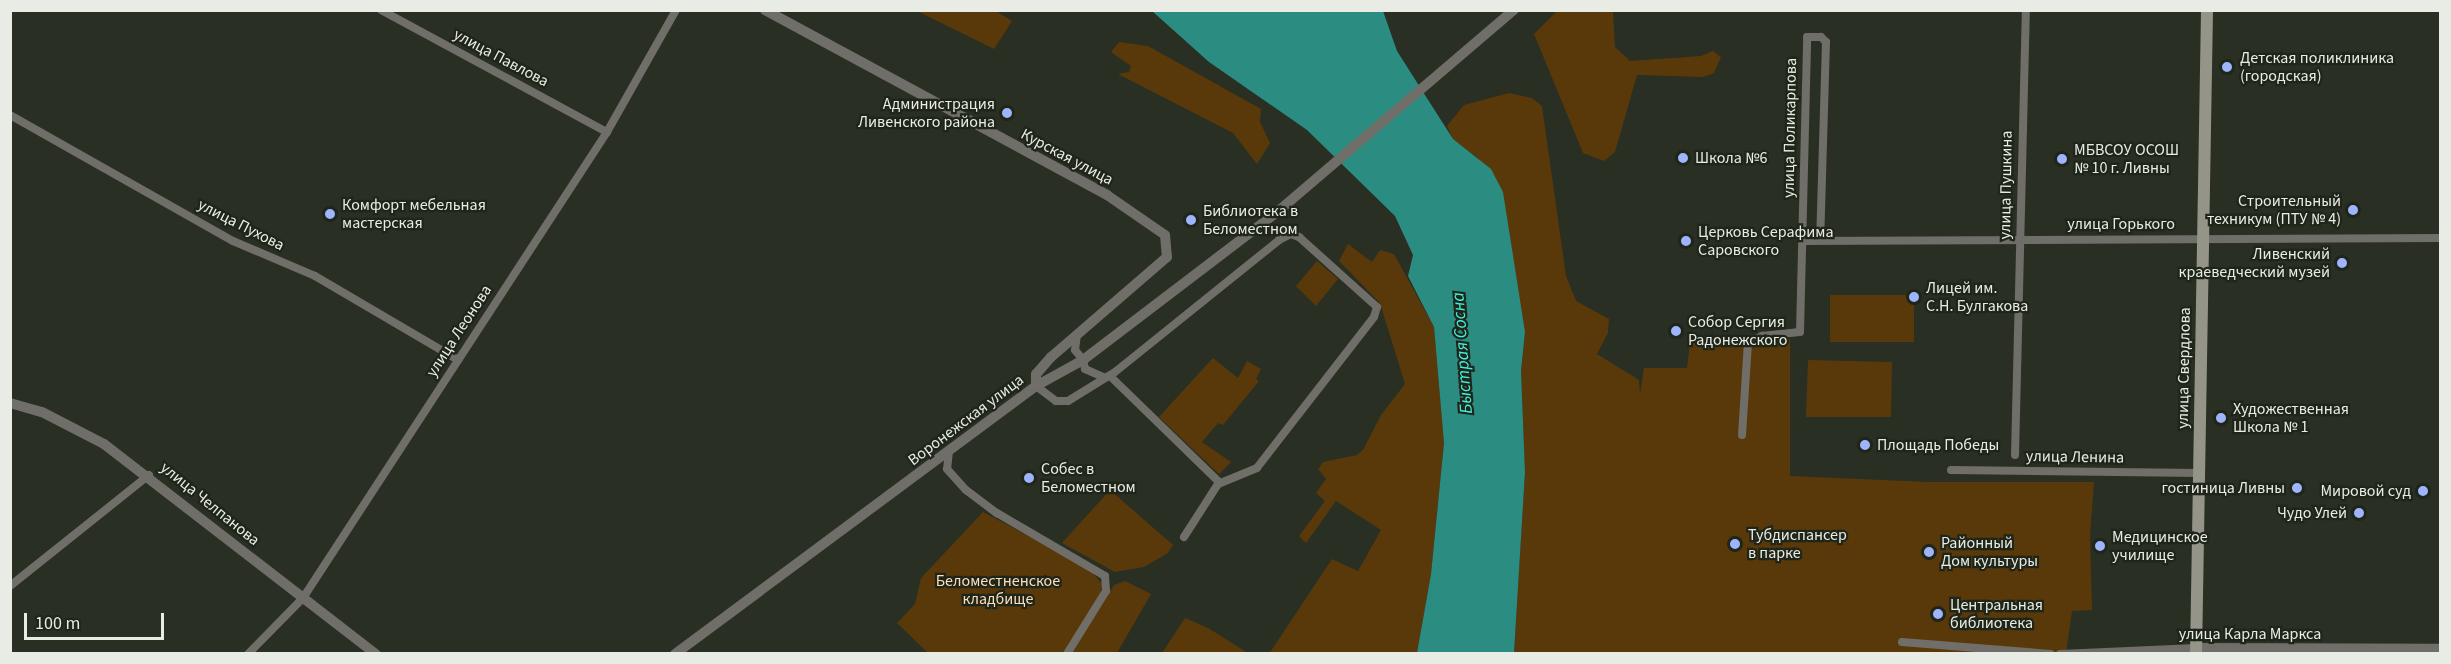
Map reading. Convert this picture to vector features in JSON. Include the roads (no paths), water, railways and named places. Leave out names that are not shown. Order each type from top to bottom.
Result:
[{"type":"main road","name":"улица Свердлова","points":[[2196,651],[2206,10]]},
{"type":"street","name":"улица Павлова","points":[[381,10],[608,132]]},
{"type":"street","name":"улица Леонова","points":[[248,654],[303,598],[608,132],[676,10]]},
{"type":"street","name":"Курская улица","points":[[765,10],[1107,195],[1163,231],[1169,245],[1167,257],[1077,333],[1040,368],[1036,386]]},
{"type":"street","name":"Воронежская улица","points":[[675,654],[1036,386],[1083,360],[1276,213],[1514,10]]},
{"type":"street","name":"улица Пушкина","points":[[2015,455],[2026,10]]},
{"type":"street","name":"улица Поликарпова","points":[[1742,435],[1748,343],[1757,337],[1800,332],[1807,37],[1821,37],[1826,42],[1820,240]]},
{"type":"street","name":"улица Пухова","points":[[10,115],[233,241],[315,276],[458,360]]},
{"type":"street","points":[[1036,386],[1064,402],[1107,377],[1279,240],[1291,234],[1299,237],[1377,307],[1374,317],[1257,468],[1220,483],[1184,537]]},
{"type":"street","name":"улица Горького","points":[[1803,241],[2440,238]]},
{"type":"street","points":[[1077,333],[1075,350],[1083,360],[1086,371],[1107,377],[1220,483]]},
{"type":"street","name":"улица Челпанова","points":[[10,403],[42,412],[78,429],[149,475],[376,654]]},
{"type":"street","points":[[949,452],[947,469],[966,490],[997,513],[1105,576],[1106,591],[1067,654]]},
{"type":"street","name":"улица Ленина","points":[[1951,470],[2199,473]]},
{"type":"street","points":[[10,586],[149,475]]},
{"type":"street","points":[[1902,642],[2051,654]]},
{"type":"street","name":"улица Карла Маркса","points":[[2060,654],[2440,649]]},
{"type":"water","name":"Быстрая Сосна","points":[[1152,11],[1383,11],[1397,51],[1453,139],[1491,169],[1503,192],[1525,332],[1521,371],[1525,472],[1514,653],[1417,653],[1431,574],[1444,443],[1434,327],[1408,276],[1413,255],[1395,216],[1307,130],[1209,62]]},
{"type":"place","name":"Детская поликлиника (городская)","points":[[2227,67]]},
{"type":"place","name":"Администрация Ливенского района","points":[[1007,113]]},
{"type":"place","name":"Школа №6","points":[[1683,158]]},
{"type":"place","name":"МБВСОУ ОСОШ № 10 г. Ливны","points":[[2062,159]]},
{"type":"place","name":"Строительный техникум (ПТУ № 4)","points":[[2353,210]]},
{"type":"place","name":"Комфорт мебельная мастерская","points":[[330,214]]},
{"type":"place","name":"Библиотека в Беломестном","points":[[1191,220]]},
{"type":"place","name":"Церковь Серафима Саровского","points":[[1686,241]]},
{"type":"place","name":"Ливенский краеведческий музей","points":[[2342,263]]},
{"type":"place","name":"Лицей им. С.Н. Булгакова","points":[[1914,297]]},
{"type":"place","name":"Собор Сергия Радонежского","points":[[1676,331]]},
{"type":"place","name":"Художественная Школа № 1","points":[[2221,418]]},
{"type":"place","name":"Площадь Победы","points":[[1865,445]]},
{"type":"place","name":"Собес в Беломестном","points":[[1029,478]]},
{"type":"place","name":"гостиница Ливны","points":[[2297,488]]},
{"type":"place","name":"Мировой суд","points":[[2423,491]]},
{"type":"place","name":"Чудо Улей","points":[[2359,513]]},
{"type":"place","name":"Тубдиспансер в парке","points":[[1735,544]]},
{"type":"place","name":"Медицинское училище","points":[[2100,546]]},
{"type":"place","name":"Районный Дом культуры","points":[[1929,552]]},
{"type":"place","name":"Центральная библиотека","points":[[1938,614]]},
{"type":"park label","name":"Беломестненское кладбище","points":[[998,590]]}]
